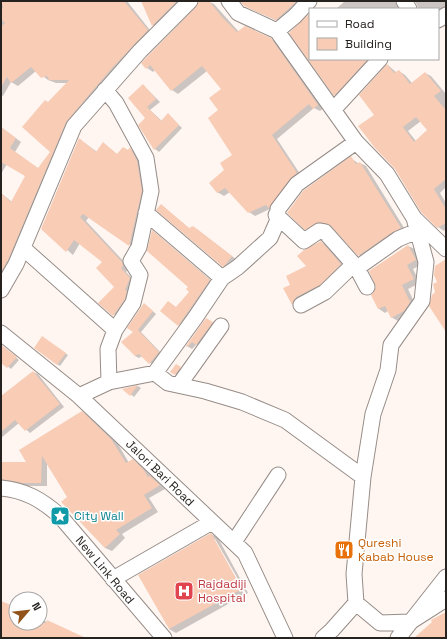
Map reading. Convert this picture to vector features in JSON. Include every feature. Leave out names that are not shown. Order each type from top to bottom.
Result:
[{"type":"street","points":[[1,290],[16,264],[74,126],[140,51],[190,1]]},
{"type":"street","points":[[229,1],[238,13],[277,31],[334,109],[356,142],[387,174],[415,224],[426,262],[422,301],[391,345],[388,370],[373,414],[362,477],[354,574],[356,603],[323,638]]},
{"type":"street","points":[[277,31],[295,16],[309,1]]},
{"type":"street","points":[[334,109],[379,60]]},
{"type":"street","points":[[105,90],[116,103],[146,158],[151,191],[139,247],[131,261],[140,275],[133,303],[115,330],[108,349],[109,382]]},
{"type":"street","points":[[79,396],[109,382],[155,373],[222,278],[238,267],[270,238],[276,222],[276,215],[282,202],[298,184],[356,142]]},
{"type":"street","points":[[146,214],[222,278]]},
{"type":"street","points":[[276,215],[304,241],[319,232],[325,232],[356,266],[367,287]]},
{"type":"street","points":[[415,224],[446,249]]},
{"type":"street","points":[[301,305],[325,292],[356,266],[398,239],[415,224]]},
{"type":"street","points":[[23,248],[115,330]]},
{"type":"street","points":[[179,385],[221,326]]},
{"type":"street","name":"Jalori Bari Road","points":[[1,333],[79,396],[245,553],[285,638]]},
{"type":"street","points":[[155,373],[168,383],[205,390],[242,402],[285,420],[362,477]]},
{"type":"street","points":[[234,542],[278,475]]},
{"type":"street","name":"New Link Road","points":[[1,488],[32,495],[46,503],[60,516],[164,638]]},
{"type":"street","points":[[113,579],[212,522]]},
{"type":"street","points":[[398,638],[446,577]]},
{"type":"street","points":[[356,603],[380,623],[410,622],[446,598]]},
{"type":"building","points":[[1,1],[124,1],[148,30],[111,69],[66,122],[8,260],[1,272],[1,193],[11,202],[25,176],[1,162],[1,127],[16,138],[10,148],[38,168],[50,152],[22,127],[45,100],[48,102],[69,80],[49,80],[47,76],[41,78],[31,67],[11,83],[7,77],[1,87],[1,27],[5,23],[1,19],[1,10],[3,7]]},
{"type":"building","points":[[141,1],[177,1],[152,26]]},
{"type":"building","points":[[199,1],[209,1],[237,32],[245,26],[271,38],[318,105],[313,109],[309,104],[272,135],[297,173],[290,179],[269,208],[266,205],[248,213],[225,188],[217,193],[209,183],[224,170],[220,163],[232,155],[208,118],[218,110],[209,98],[221,89],[202,66],[171,91],[150,65],[146,69],[141,63],[196,7]]},
{"type":"building","points":[[240,1],[297,1],[276,20],[244,6]]},
{"type":"building","points":[[309,14],[309,60],[367,60],[334,96],[289,33]]},
{"type":"building","points":[[387,64],[394,73],[399,70],[410,84],[425,72],[441,91],[434,96],[446,110],[446,179],[434,189],[446,209],[446,223],[437,228],[421,212],[395,169],[375,148],[358,126],[374,115],[359,95]],"holes":[[[416,117],[427,130],[414,142],[403,127]]]},
{"type":"building","points":[[143,84],[156,99],[147,107],[161,121],[168,113],[179,125],[154,150],[138,125],[145,118],[128,98]]},
{"type":"building","points":[[79,138],[96,152],[103,142],[117,154],[123,147],[128,150],[130,147],[137,161],[142,191],[129,246],[83,214],[80,217],[122,262],[123,266],[121,268],[130,278],[125,290],[127,291],[125,299],[113,316],[98,303],[114,287],[96,268],[102,262],[74,240],[66,252],[41,229]]},
{"type":"building","points":[[351,156],[356,164],[360,162],[401,228],[358,256],[331,226],[320,222],[305,230],[287,213],[303,191]]},
{"type":"building","points":[[161,204],[189,228],[193,226],[232,256],[226,264],[223,267],[156,210]]},
{"type":"building","points":[[152,230],[210,280],[178,326],[160,311],[168,301],[176,307],[189,292],[186,289],[188,287],[147,251]]},
{"type":"building","points":[[321,241],[341,264],[320,285],[296,297],[292,305],[283,288],[290,285],[286,276],[306,266],[297,256],[304,250]]},
{"type":"building","points":[[408,245],[416,260],[407,265],[414,279],[402,285],[410,302],[404,311],[391,318],[385,306],[378,309],[371,295],[376,287],[369,271]]},
{"type":"building","points":[[446,259],[446,332],[429,306],[432,295],[435,292],[433,284],[437,282],[434,275],[435,266]]},
{"type":"building","points":[[144,303],[153,311],[138,330],[159,352],[149,364],[139,354],[135,356],[121,342],[133,332],[127,328]]},
{"type":"building","points":[[206,318],[213,322],[196,345],[192,342],[187,347],[186,346]]},
{"type":"building","points":[[42,336],[66,353],[57,365],[34,348]]},
{"type":"building","points":[[1,345],[17,357],[7,368],[1,363]]},
{"type":"building","points":[[176,364],[181,367],[175,375],[170,372]]},
{"type":"building","points":[[33,371],[60,404],[25,431],[15,420],[1,432],[1,396]]},
{"type":"building","points":[[138,385],[130,396],[122,389]]},
{"type":"building","points":[[82,411],[111,439],[126,463],[133,459],[143,469],[148,477],[150,476],[160,485],[144,495],[152,508],[116,530],[120,534],[105,548],[61,502],[67,497],[42,456],[41,483],[22,483],[1,479],[1,462],[26,462],[19,450]]},
{"type":"building","points":[[211,533],[242,589],[169,629],[138,575]]},
{"type":"building","points":[[1,601],[8,604],[8,631],[48,631],[48,620],[86,638],[1,638]]},
{"type":"building","points":[[446,612],[446,638],[414,638],[432,622],[431,620]]},
{"type":"place","name":"City Wall","points":[[60,516]]},
{"type":"place","name":"Qureshi Kabab House","points":[[344,550]]},
{"type":"place","name":"Rajdadiji Hospital","points":[[184,591]]}]
